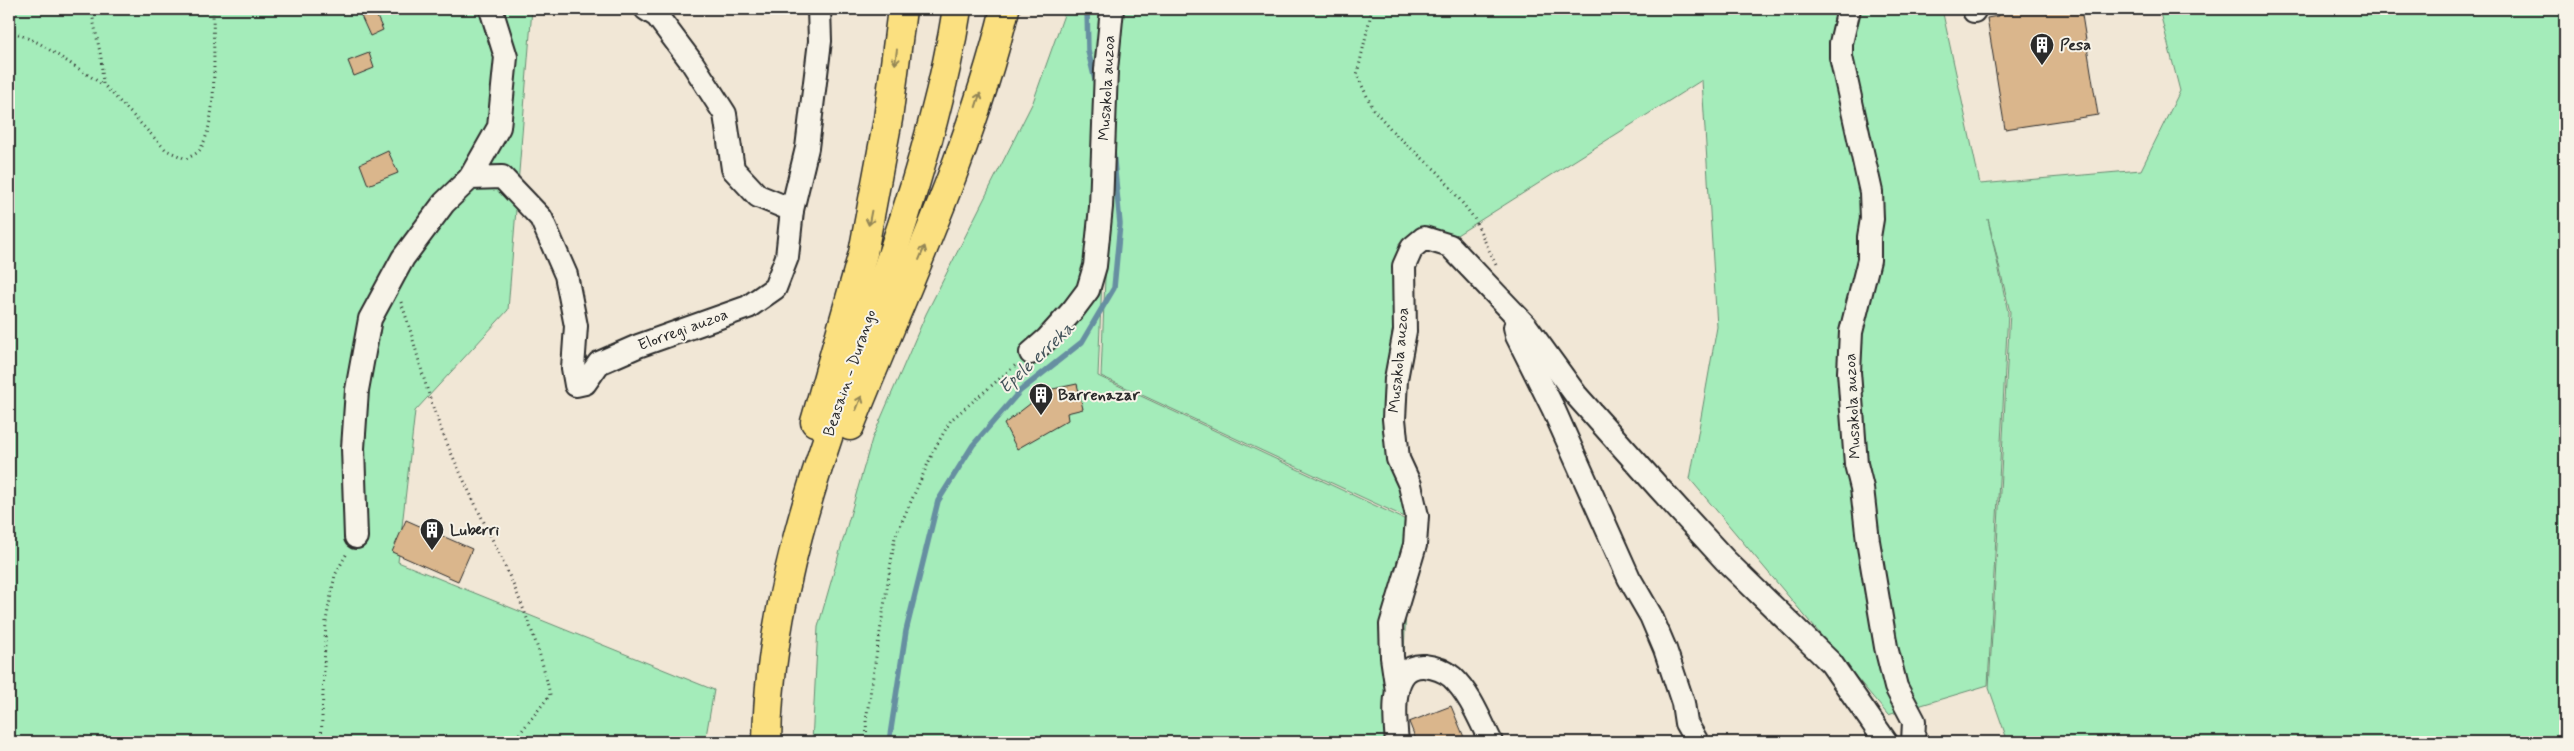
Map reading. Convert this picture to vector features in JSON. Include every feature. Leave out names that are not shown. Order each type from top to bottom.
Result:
[{"type":"highway","points":[[779,611],[787,517],[863,254],[886,129],[902,9]]},
{"type":"highway","name":"Beasain - Durango","points":[[767,742],[768,701],[779,611],[812,482],[921,165],[942,86],[957,9]]},
{"type":"highway","points":[[779,611],[808,548],[850,425],[938,214],[970,123],[1005,9]]},
{"type":"street","points":[[356,537],[353,448],[357,390],[370,319],[402,258],[444,203],[470,178],[499,127],[506,57],[491,9]]},
{"type":"street","points":[[646,9],[657,16],[693,64],[725,114],[733,169],[758,196],[792,210]]},
{"type":"street","name":"Elorregi auzoa","points":[[470,178],[502,177],[542,218],[566,275],[576,326],[573,368],[576,385],[585,383],[599,363],[638,346],[748,307],[775,288],[788,257],[792,210],[807,148],[820,41],[820,9]]},
{"type":"street","name":"Musakola auzoa","points":[[1031,353],[1053,332],[1088,290],[1095,266],[1104,147],[1106,70],[1112,9]]},
{"type":"street","name":"Musakola auzoa","points":[[1848,9],[1841,43],[1842,60],[1871,192],[1872,219],[1869,237],[1869,260],[1852,332],[1850,399],[1856,464],[1862,488],[1868,541],[1886,647],[1896,687],[1914,722],[1913,742]]},
{"type":"street","name":"Musakola auzoa","points":[[1397,742],[1397,691],[1392,657],[1391,625],[1415,545],[1417,516],[1410,485],[1398,459],[1394,419],[1396,379],[1405,331],[1404,266],[1412,248],[1424,238],[1450,246],[1512,314],[1526,326],[1576,395],[1670,500],[1725,560],[1831,662],[1886,742]]},
{"type":"street","name":"Musakola auzoa","points":[[1512,314],[1517,336],[1553,408],[1629,578],[1651,616],[1665,649],[1682,703],[1686,723],[1697,742]]},
{"type":"street","points":[[1397,691],[1406,672],[1414,667],[1441,670],[1452,678],[1470,699],[1491,742]]},
{"type":"path","points":[[91,9],[101,57],[103,84]]},
{"type":"path","points":[[9,30],[39,44],[103,84],[166,150],[186,159],[200,150],[210,126],[214,66],[213,9]]},
{"type":"path","points":[[1372,9],[1357,75],[1373,109],[1397,136],[1439,173],[1474,218],[1499,272]]},
{"type":"path","points":[[392,278],[409,326],[420,370],[441,429],[522,606],[544,666],[550,696],[513,742]]},
{"type":"path","points":[[867,742],[866,720],[895,537],[935,448],[952,420],[1031,353]]},
{"type":"path","points":[[322,742],[326,620],[335,575],[356,537]]},
{"type":"green space","points":[[9,9],[532,9],[508,310],[415,411],[398,562],[714,690],[705,742],[9,742]]},
{"type":"green space","points":[[1066,9],[1113,9],[1098,376],[1406,520],[1410,518],[1400,742],[812,742],[818,627],[872,439],[926,314],[1033,102]]},
{"type":"green space","points":[[1116,9],[1942,9],[1980,184],[2141,170],[2180,91],[2159,9],[2565,9],[2565,742],[2008,742],[1989,688],[2010,312],[1988,219],[2008,312],[1988,685],[1888,715],[1690,479],[1717,327],[1702,80],[1449,240],[1399,243],[1407,518],[1101,376]]},
{"type":"building","name":"Pesa","points":[[1997,9],[2081,9],[2098,115],[2005,129],[1987,18],[1998,16]]},
{"type":"building","points":[[374,10],[383,30],[370,36],[361,16]]},
{"type":"building","points":[[369,53],[374,68],[354,76],[348,61]]},
{"type":"building","points":[[388,151],[398,173],[368,185],[360,164]]},
{"type":"building","name":"Barrenazar","points":[[1077,384],[1083,409],[1067,413],[1068,420],[1017,449],[1004,424],[1048,390]]},
{"type":"building","name":"Luberri","points":[[406,520],[472,549],[458,581],[392,552]]},
{"type":"building","points":[[1451,706],[1466,742],[1417,742],[1409,722]]},
{"type":"waterway","name":"Epele erreka","points":[[1087,9],[1088,51],[1096,84]]},
{"type":"waterway","name":"Epele erreka","points":[[889,742],[906,631],[938,501],[973,445],[1020,391],[1082,342],[1114,288],[1120,224],[1113,151]]},
{"type":"place","name":"Pesa","points":[[2042,66]]},
{"type":"place","name":"Barrenazar","points":[[1041,416]]},
{"type":"place","name":"Luberri","points":[[432,551]]}]
